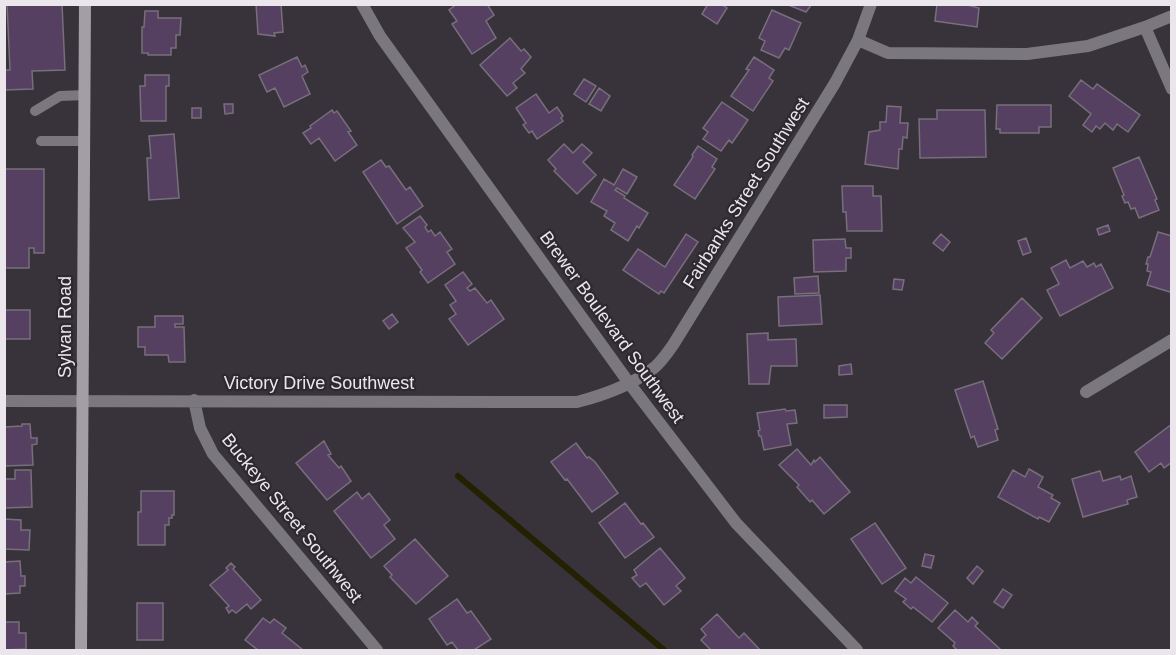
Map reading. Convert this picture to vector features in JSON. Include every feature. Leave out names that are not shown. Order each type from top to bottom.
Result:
[{"type":"main road","name":"Sylvan Road","points":[[81,651],[85,4]]},
{"type":"street","name":"Brewer Boulevard Southwest","points":[[362,4],[380,36],[629,383],[736,523],[857,651]]},
{"type":"street","name":"Fairbanks Street Southwest","points":[[629,383],[656,367],[674,345],[835,83],[858,40],[871,4]]},
{"type":"street","points":[[858,40],[888,53],[1027,54],[1088,46],[1172,16]]},
{"type":"street","points":[[1145,27],[1172,89]]},
{"type":"street","points":[[1086,392],[1172,340]]},
{"type":"street","name":"Victory Drive Southwest","points":[[4,401],[577,402],[603,395],[629,383]]},
{"type":"street","name":"Buckeye Street Southwest","points":[[194,400],[200,428],[213,454],[377,651]]},
{"type":"lane","points":[[35,111],[60,96],[85,95]]},
{"type":"lane","points":[[41,141],[84,141]]},
{"type":"building","points":[[7,4],[62,4],[65,70],[32,71],[33,89],[4,90],[4,70],[10,70]]},
{"type":"building","points":[[256,4],[281,4],[283,32],[274,33],[275,36],[258,34]]},
{"type":"building","points":[[457,4],[487,4],[494,15],[486,21],[496,38],[472,54],[452,24],[457,21],[449,10]]},
{"type":"building","points":[[708,4],[721,4],[727,8],[717,24],[702,14]]},
{"type":"building","points":[[786,4],[812,4],[806,12]]},
{"type":"building","points":[[937,4],[964,4],[979,8],[977,27],[935,21]]},
{"type":"building","points":[[772,10],[801,23],[789,50],[785,48],[779,58],[761,50],[765,41],[759,38]]},
{"type":"building","points":[[145,11],[158,11],[158,18],[181,18],[180,35],[176,35],[176,48],[171,48],[171,55],[142,53],[142,27],[144,27]]},
{"type":"building","points":[[510,38],[521,51],[524,49],[531,57],[521,69],[525,73],[513,83],[517,88],[507,96],[480,65]]},
{"type":"building","points":[[297,57],[302,67],[305,65],[308,72],[302,76],[310,94],[284,107],[275,88],[267,92],[259,75]]},
{"type":"building","points":[[754,57],[774,70],[769,78],[773,81],[753,111],[731,96],[749,70],[746,69]]},
{"type":"building","points":[[145,75],[169,75],[169,86],[166,86],[166,121],[141,121],[140,86],[145,86]]},
{"type":"building","points":[[584,79],[596,86],[586,102],[574,94]]},
{"type":"building","points":[[1081,80],[1093,89],[1097,84],[1140,115],[1128,132],[1117,124],[1113,130],[1105,123],[1100,129],[1096,126],[1092,132],[1083,125],[1091,114],[1069,96]]},
{"type":"building","points":[[599,88],[610,96],[601,111],[589,104]]},
{"type":"building","points":[[536,94],[549,113],[557,107],[563,116],[561,118],[563,121],[537,139],[532,131],[529,133],[523,125],[526,123],[516,108]]},
{"type":"building","points":[[722,102],[748,120],[732,143],[729,140],[721,151],[703,139],[708,132],[703,128]]},
{"type":"building","points":[[224,104],[233,104],[233,113],[225,114]]},
{"type":"building","points":[[997,105],[1051,105],[1051,127],[1039,127],[1039,133],[1000,133],[1000,129],[996,129]]},
{"type":"building","points":[[887,106],[901,107],[900,123],[908,123],[907,138],[903,137],[902,149],[899,149],[898,169],[865,164],[869,132],[880,130],[880,122],[886,122]]},
{"type":"building","points":[[192,108],[201,108],[201,118],[192,118]]},
{"type":"building","points":[[332,110],[334,113],[337,111],[351,131],[348,132],[357,145],[335,161],[319,138],[311,144],[303,133]]},
{"type":"building","points":[[937,110],[985,110],[986,157],[920,158],[919,119],[937,119]]},
{"type":"building","points":[[174,134],[179,198],[149,200],[147,158],[151,158],[149,136]]},
{"type":"building","points":[[564,144],[573,153],[582,144],[592,153],[583,162],[596,175],[577,194],[554,171],[556,169],[548,160]]},
{"type":"building","points":[[698,146],[717,159],[712,167],[715,169],[695,199],[674,185]]},
{"type":"building","points":[[1139,157],[1157,199],[1155,200],[1159,210],[1139,218],[1135,208],[1131,209],[1128,202],[1125,203],[1113,168]]},
{"type":"building","points":[[381,160],[386,167],[389,166],[406,190],[410,187],[423,206],[397,224],[363,172]]},
{"type":"building","points":[[4,169],[44,169],[44,253],[34,253],[34,248],[29,248],[29,268],[4,268]]},
{"type":"building","points":[[623,169],[637,177],[627,194],[617,188],[615,190],[648,213],[628,241],[611,230],[615,223],[604,216],[607,211],[591,202],[604,179],[614,185]]},
{"type":"building","points":[[842,186],[873,186],[873,196],[881,196],[882,231],[847,231],[846,212],[843,212]]},
{"type":"building","points":[[420,216],[427,225],[425,227],[428,232],[431,230],[435,236],[440,232],[452,249],[447,252],[455,264],[428,283],[420,272],[422,270],[406,248],[415,242],[403,228]]},
{"type":"building","points":[[1108,225],[1110,231],[1099,235],[1097,229]]},
{"type":"building","points":[[1158,232],[1172,236],[1170,292],[1147,285],[1151,272],[1147,271],[1148,264],[1146,264]]},
{"type":"building","points":[[686,234],[698,242],[664,293],[661,291],[659,294],[623,270],[638,249],[665,267]]},
{"type":"building","points":[[941,234],[950,242],[943,251],[933,243]]},
{"type":"building","points":[[1026,238],[1031,252],[1023,255],[1018,241]]},
{"type":"building","points":[[845,239],[846,248],[851,248],[851,258],[846,258],[846,271],[814,272],[813,240]]},
{"type":"building","points":[[1066,260],[1070,268],[1083,261],[1087,267],[1094,263],[1096,267],[1101,264],[1113,288],[1060,316],[1047,290],[1059,284],[1051,268]]},
{"type":"building","points":[[463,272],[472,284],[467,288],[470,291],[475,288],[487,303],[491,300],[504,319],[468,345],[449,319],[456,314],[450,305],[456,301],[445,285]]},
{"type":"building","points":[[818,276],[819,293],[795,294],[794,278]]},
{"type":"building","points":[[894,279],[904,280],[902,290],[893,289]]},
{"type":"building","points":[[820,295],[822,324],[779,326],[778,297]]},
{"type":"building","points":[[1022,298],[1042,318],[1002,359],[985,343],[994,333],[991,330]]},
{"type":"building","points":[[4,310],[30,310],[30,339],[4,339]]},
{"type":"building","points":[[392,314],[398,322],[389,329],[383,321]]},
{"type":"building","points":[[155,316],[183,316],[183,324],[175,324],[175,327],[184,327],[185,362],[169,362],[168,355],[145,355],[145,347],[138,347],[138,327],[155,327]]},
{"type":"building","points":[[768,333],[768,340],[796,339],[797,366],[771,366],[769,384],[749,384],[747,334]]},
{"type":"building","points":[[851,364],[852,374],[839,375],[839,366]]},
{"type":"building","points":[[983,381],[998,429],[995,430],[998,440],[978,447],[974,436],[971,438],[955,390]]},
{"type":"building","points":[[824,405],[847,405],[847,417],[824,418]]},
{"type":"building","points":[[785,409],[786,411],[795,410],[797,423],[787,424],[791,445],[764,450],[758,431],[760,430],[757,413]]},
{"type":"building","points":[[22,424],[30,424],[31,438],[37,438],[37,444],[32,445],[33,465],[4,466],[4,427],[22,426]]},
{"type":"building","points":[[1172,424],[1172,462],[1164,468],[1161,463],[1149,472],[1135,452]]},
{"type":"building","points":[[324,441],[331,454],[328,455],[339,468],[341,466],[351,481],[327,500],[296,463]]},
{"type":"building","points":[[576,443],[587,458],[595,462],[618,493],[592,512],[551,462]]},
{"type":"building","points":[[797,449],[811,465],[820,457],[850,492],[824,514],[812,500],[810,502],[797,487],[799,485],[779,465]]},
{"type":"building","points":[[1029,469],[1043,477],[1038,487],[1053,495],[1051,498],[1060,503],[1049,522],[1039,517],[1038,519],[998,497],[1013,470],[1025,477]]},
{"type":"building","points":[[15,470],[31,470],[32,507],[4,508],[4,479],[15,479]]},
{"type":"building","points":[[1100,471],[1103,481],[1120,476],[1121,480],[1131,476],[1137,497],[1127,500],[1128,504],[1083,517],[1072,479]]},
{"type":"building","points":[[141,491],[174,491],[174,515],[169,518],[169,525],[165,525],[165,545],[138,545],[138,512],[141,512]]},
{"type":"building","points":[[357,492],[362,499],[369,493],[390,520],[384,525],[395,539],[371,558],[334,511]]},
{"type":"building","points":[[625,503],[654,537],[625,558],[599,523]]},
{"type":"building","points":[[4,519],[21,520],[21,530],[30,530],[29,550],[4,549]]},
{"type":"building","points":[[875,523],[906,568],[882,584],[851,539]]},
{"type":"building","points":[[415,539],[448,576],[416,604],[390,577],[392,575],[384,566]]},
{"type":"building","points":[[660,548],[685,578],[676,586],[681,591],[664,605],[646,583],[640,587],[632,578],[637,575],[634,570]]},
{"type":"building","points":[[925,554],[934,556],[931,568],[922,566]]},
{"type":"building","points":[[20,561],[21,576],[25,576],[25,586],[20,586],[20,593],[4,594],[4,562]]},
{"type":"building","points":[[231,563],[235,567],[233,569],[261,600],[251,609],[247,604],[236,613],[232,610],[229,613],[226,608],[229,606],[210,585],[228,570],[226,568]]},
{"type":"building","points":[[977,566],[983,571],[973,584],[967,578]]},
{"type":"building","points":[[916,577],[948,603],[932,622],[913,607],[911,609],[903,602],[906,599],[895,591],[905,578],[911,583]]},
{"type":"building","points":[[1003,589],[1012,595],[1003,608],[994,602]]},
{"type":"building","points":[[457,599],[467,613],[471,611],[491,639],[474,650],[458,650],[452,642],[447,645],[429,619]]},
{"type":"building","points":[[137,603],[163,603],[163,640],[137,640]]},
{"type":"building","points":[[955,610],[968,622],[972,617],[978,623],[975,626],[1000,649],[957,650],[953,646],[955,643],[938,628]]},
{"type":"building","points":[[717,614],[739,638],[744,633],[760,650],[711,650],[701,640],[706,635],[701,629]]},
{"type":"building","points":[[263,618],[270,623],[274,619],[286,628],[282,633],[303,650],[258,650],[245,640]]},
{"type":"building","points":[[4,622],[19,622],[19,633],[26,633],[26,649],[4,650]]},
{"type":"waterway","points":[[458,476],[664,650]]}]
